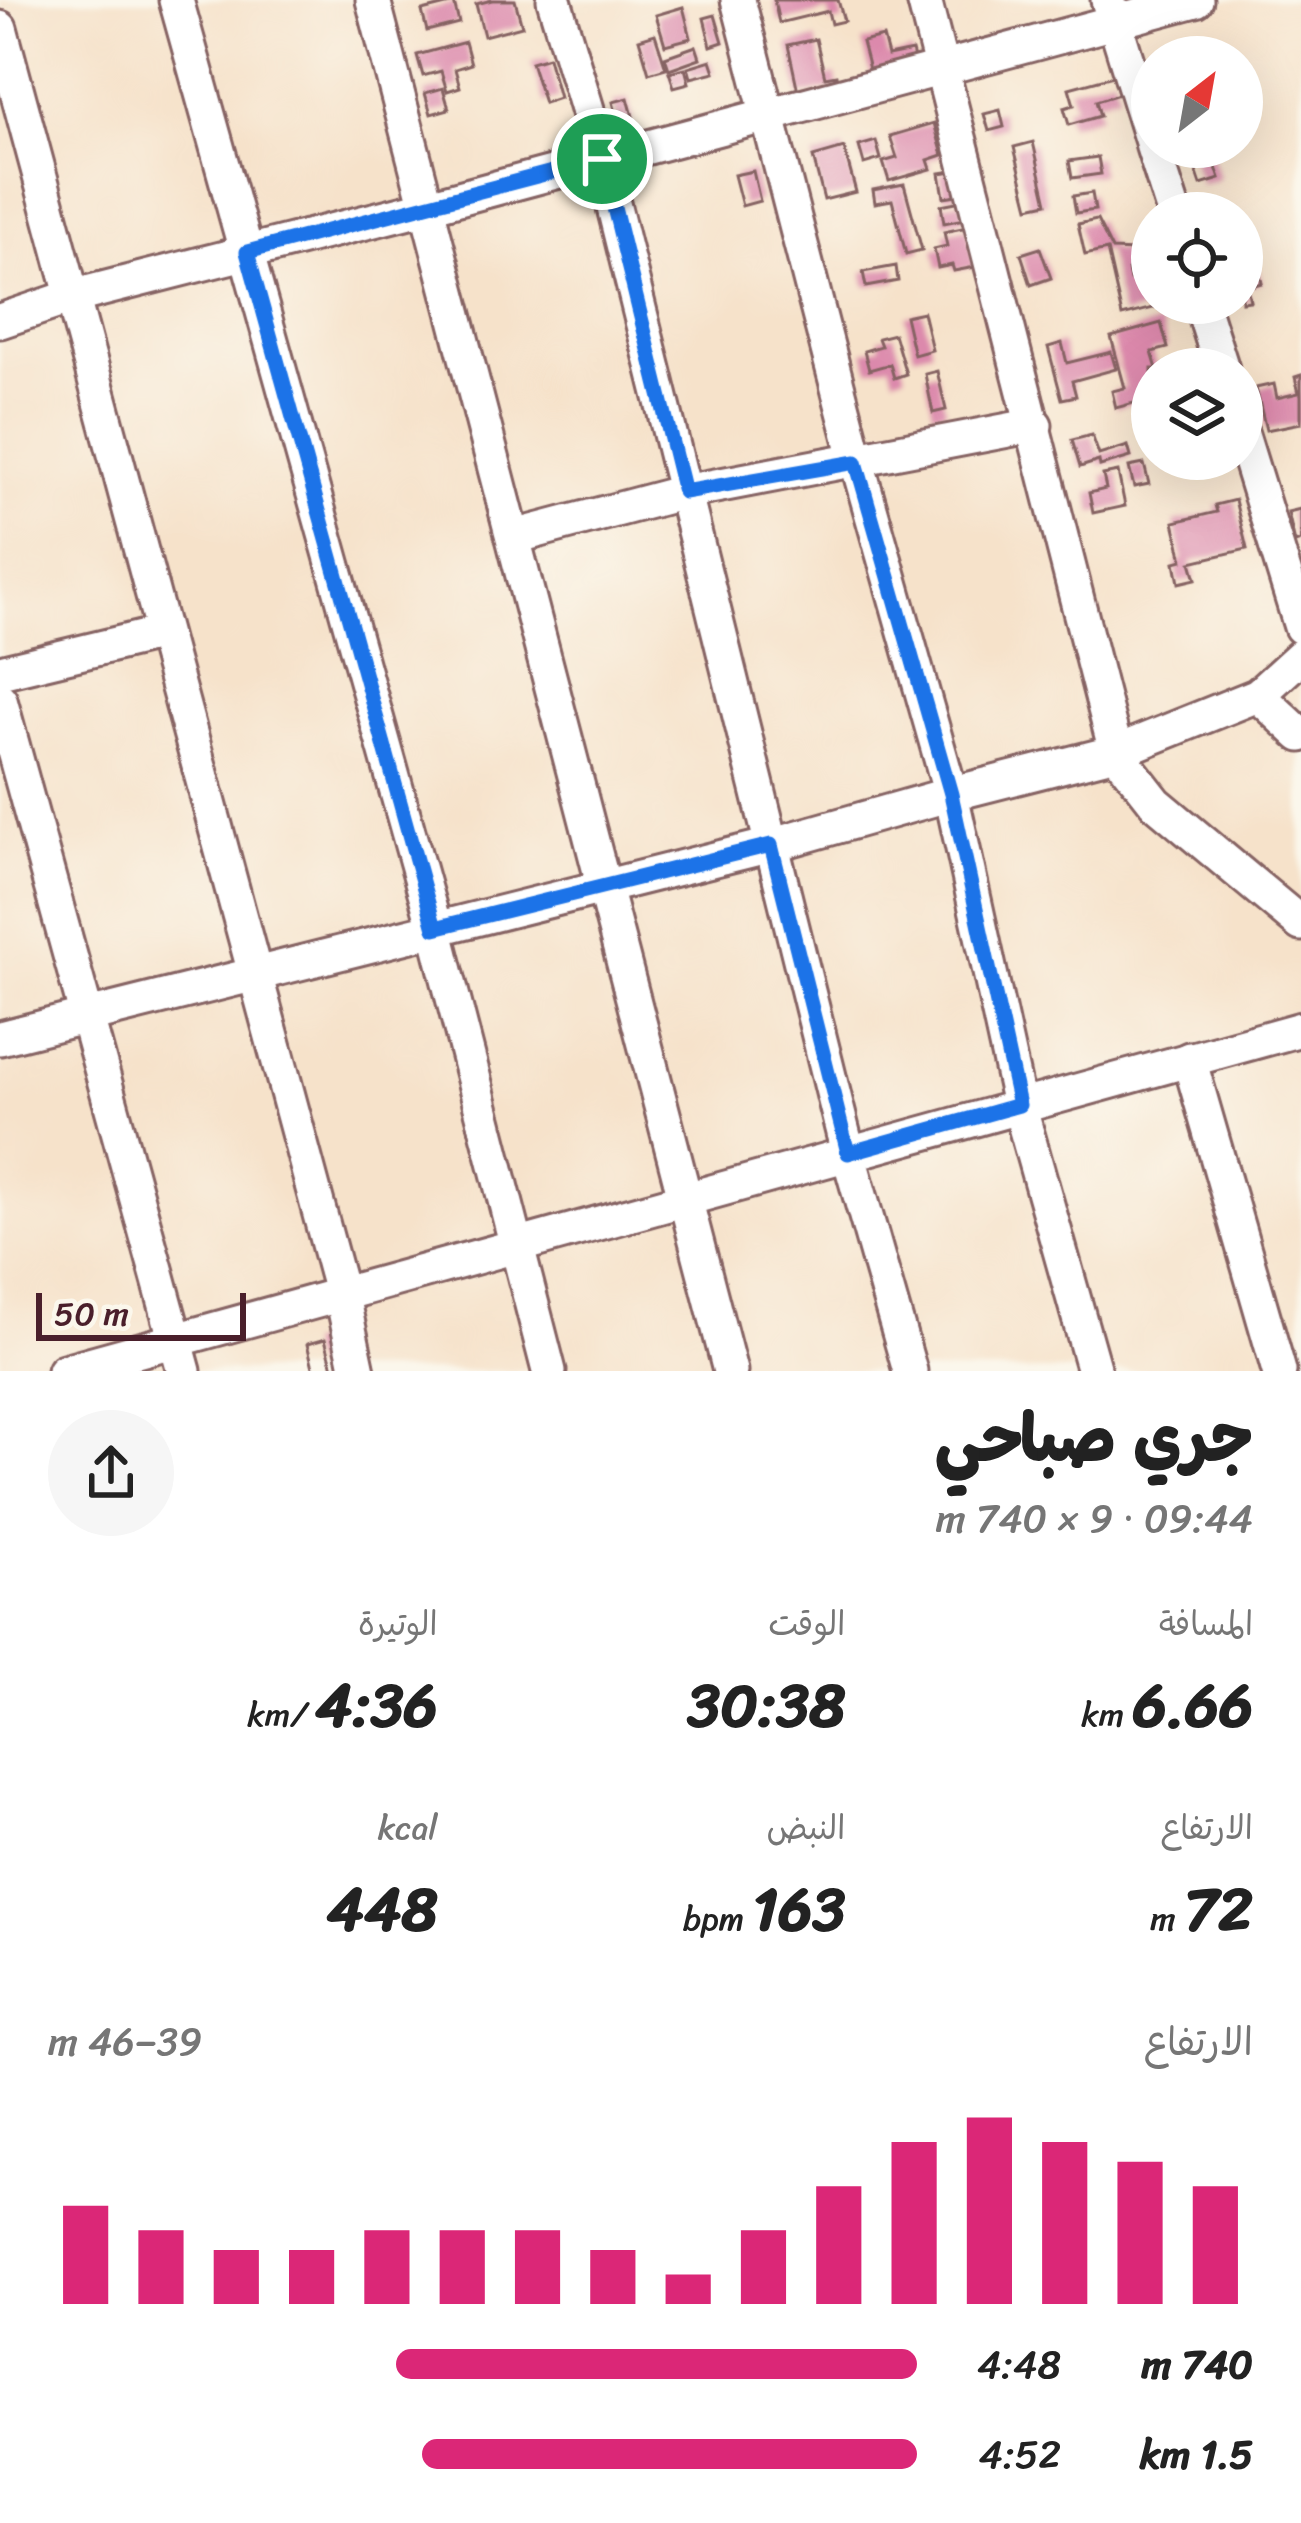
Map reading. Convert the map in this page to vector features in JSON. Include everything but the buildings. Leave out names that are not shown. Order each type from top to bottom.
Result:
[{"type":"street","points":[[176,0],[435,928],[549,1371]]},
{"type":"street","points":[[374,0],[730,1371]]},
{"type":"street","points":[[554,0],[602,159],[848,1153],[910,1371]]},
{"type":"street","points":[[738,0],[856,462],[951,794],[1019,1105],[1094,1371]]},
{"type":"street","points":[[924,0],[1116,752],[1156,802],[1301,925]]},
{"type":"street","points":[[0,321],[71,297],[940,68],[1112,12],[1196,0]]},
{"type":"street","points":[[1112,12],[1131,74]]},
{"type":"street","points":[[0,28],[342,1296],[358,1371]]},
{"type":"street","points":[[514,537],[684,492],[1035,425]]},
{"type":"street","points":[[1256,480],[1301,627]]},
{"type":"street","points":[[0,672],[162,633]]},
{"type":"street","points":[[0,1039],[771,845],[1116,752],[1258,695],[1301,656]]},
{"type":"street","points":[[1258,695],[1301,735]]},
{"type":"street","points":[[0,700],[180,1355]]},
{"type":"street","points":[[64,1371],[180,1355],[342,1296],[1301,1029]]},
{"type":"street","points":[[1189,1059],[1279,1371]]},
{"type":"route","points":[[602,159],[684,492],[856,462],[951,794],[1019,1105],[848,1153],[771,845],[435,928],[247,252],[602,159]]}]
